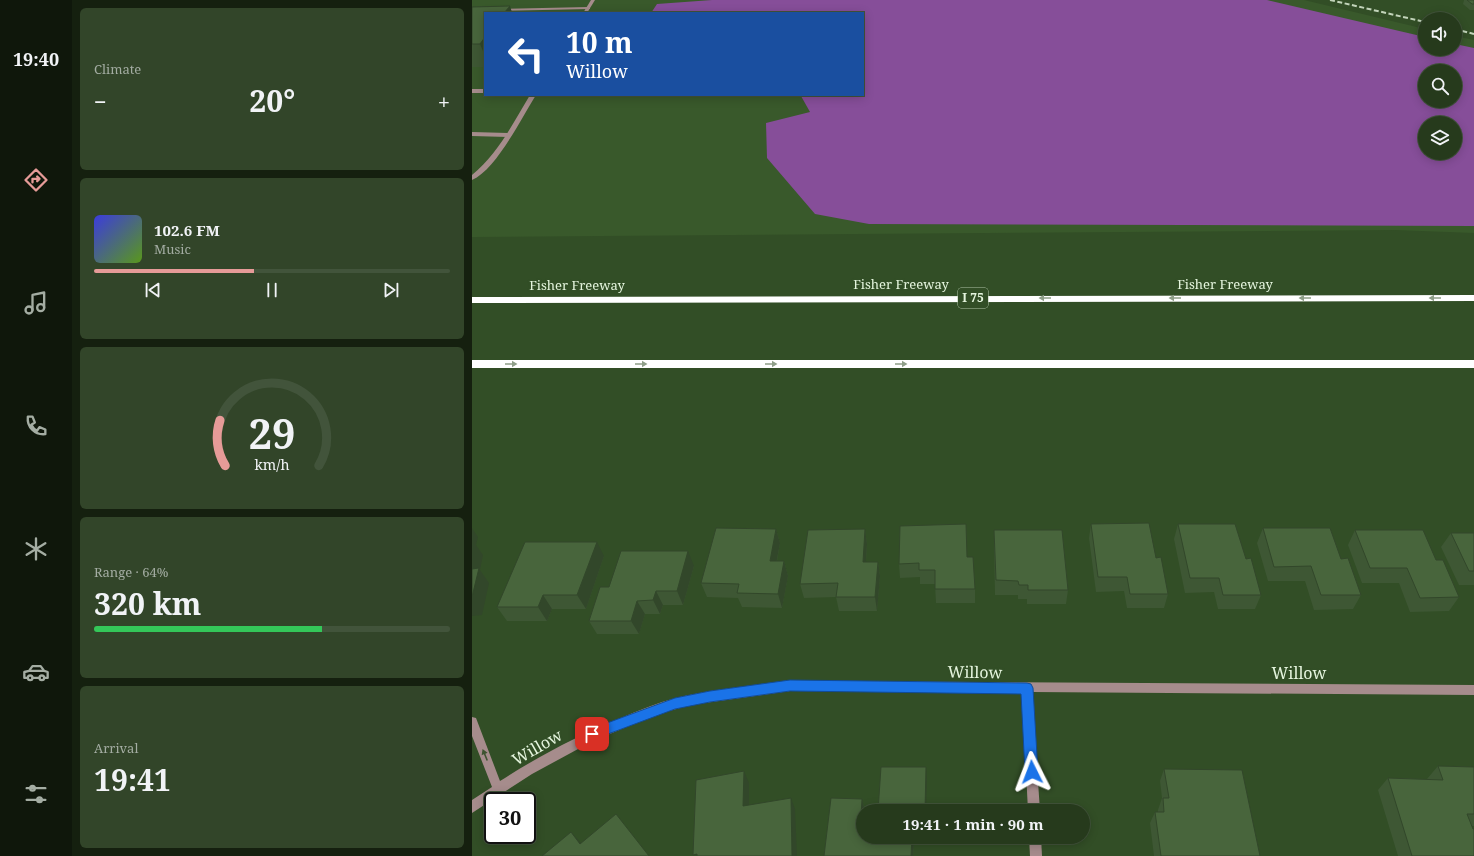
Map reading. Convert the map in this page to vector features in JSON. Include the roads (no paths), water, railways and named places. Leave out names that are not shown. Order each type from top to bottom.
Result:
[{"type":"highway","name":"Fisher Freeway","points":[[472,300],[1474,298]]},
{"type":"highway","points":[[472,364],[1474,364]]},
{"type":"street","points":[[586,12],[593,0]]},
{"type":"street","points":[[494,10],[588,8]]},
{"type":"street","points":[[472,91],[484,91]]},
{"type":"street","points":[[472,178],[483,171],[532,96]]},
{"type":"street","points":[[472,134],[508,135]]},
{"type":"street","name":"Willow","points":[[472,807],[543,761],[592,734],[675,703],[710,696],[790,686],[1474,690]]},
{"type":"street","points":[[1027,688],[1034,804]]},
{"type":"street","points":[[472,722],[498,789]]},
{"type":"street","points":[[1035,844],[1036,856]]},
{"type":"railway","points":[[1330,0],[1418,20]]},
{"type":"railway","points":[[1462,31],[1474,34]]}]
